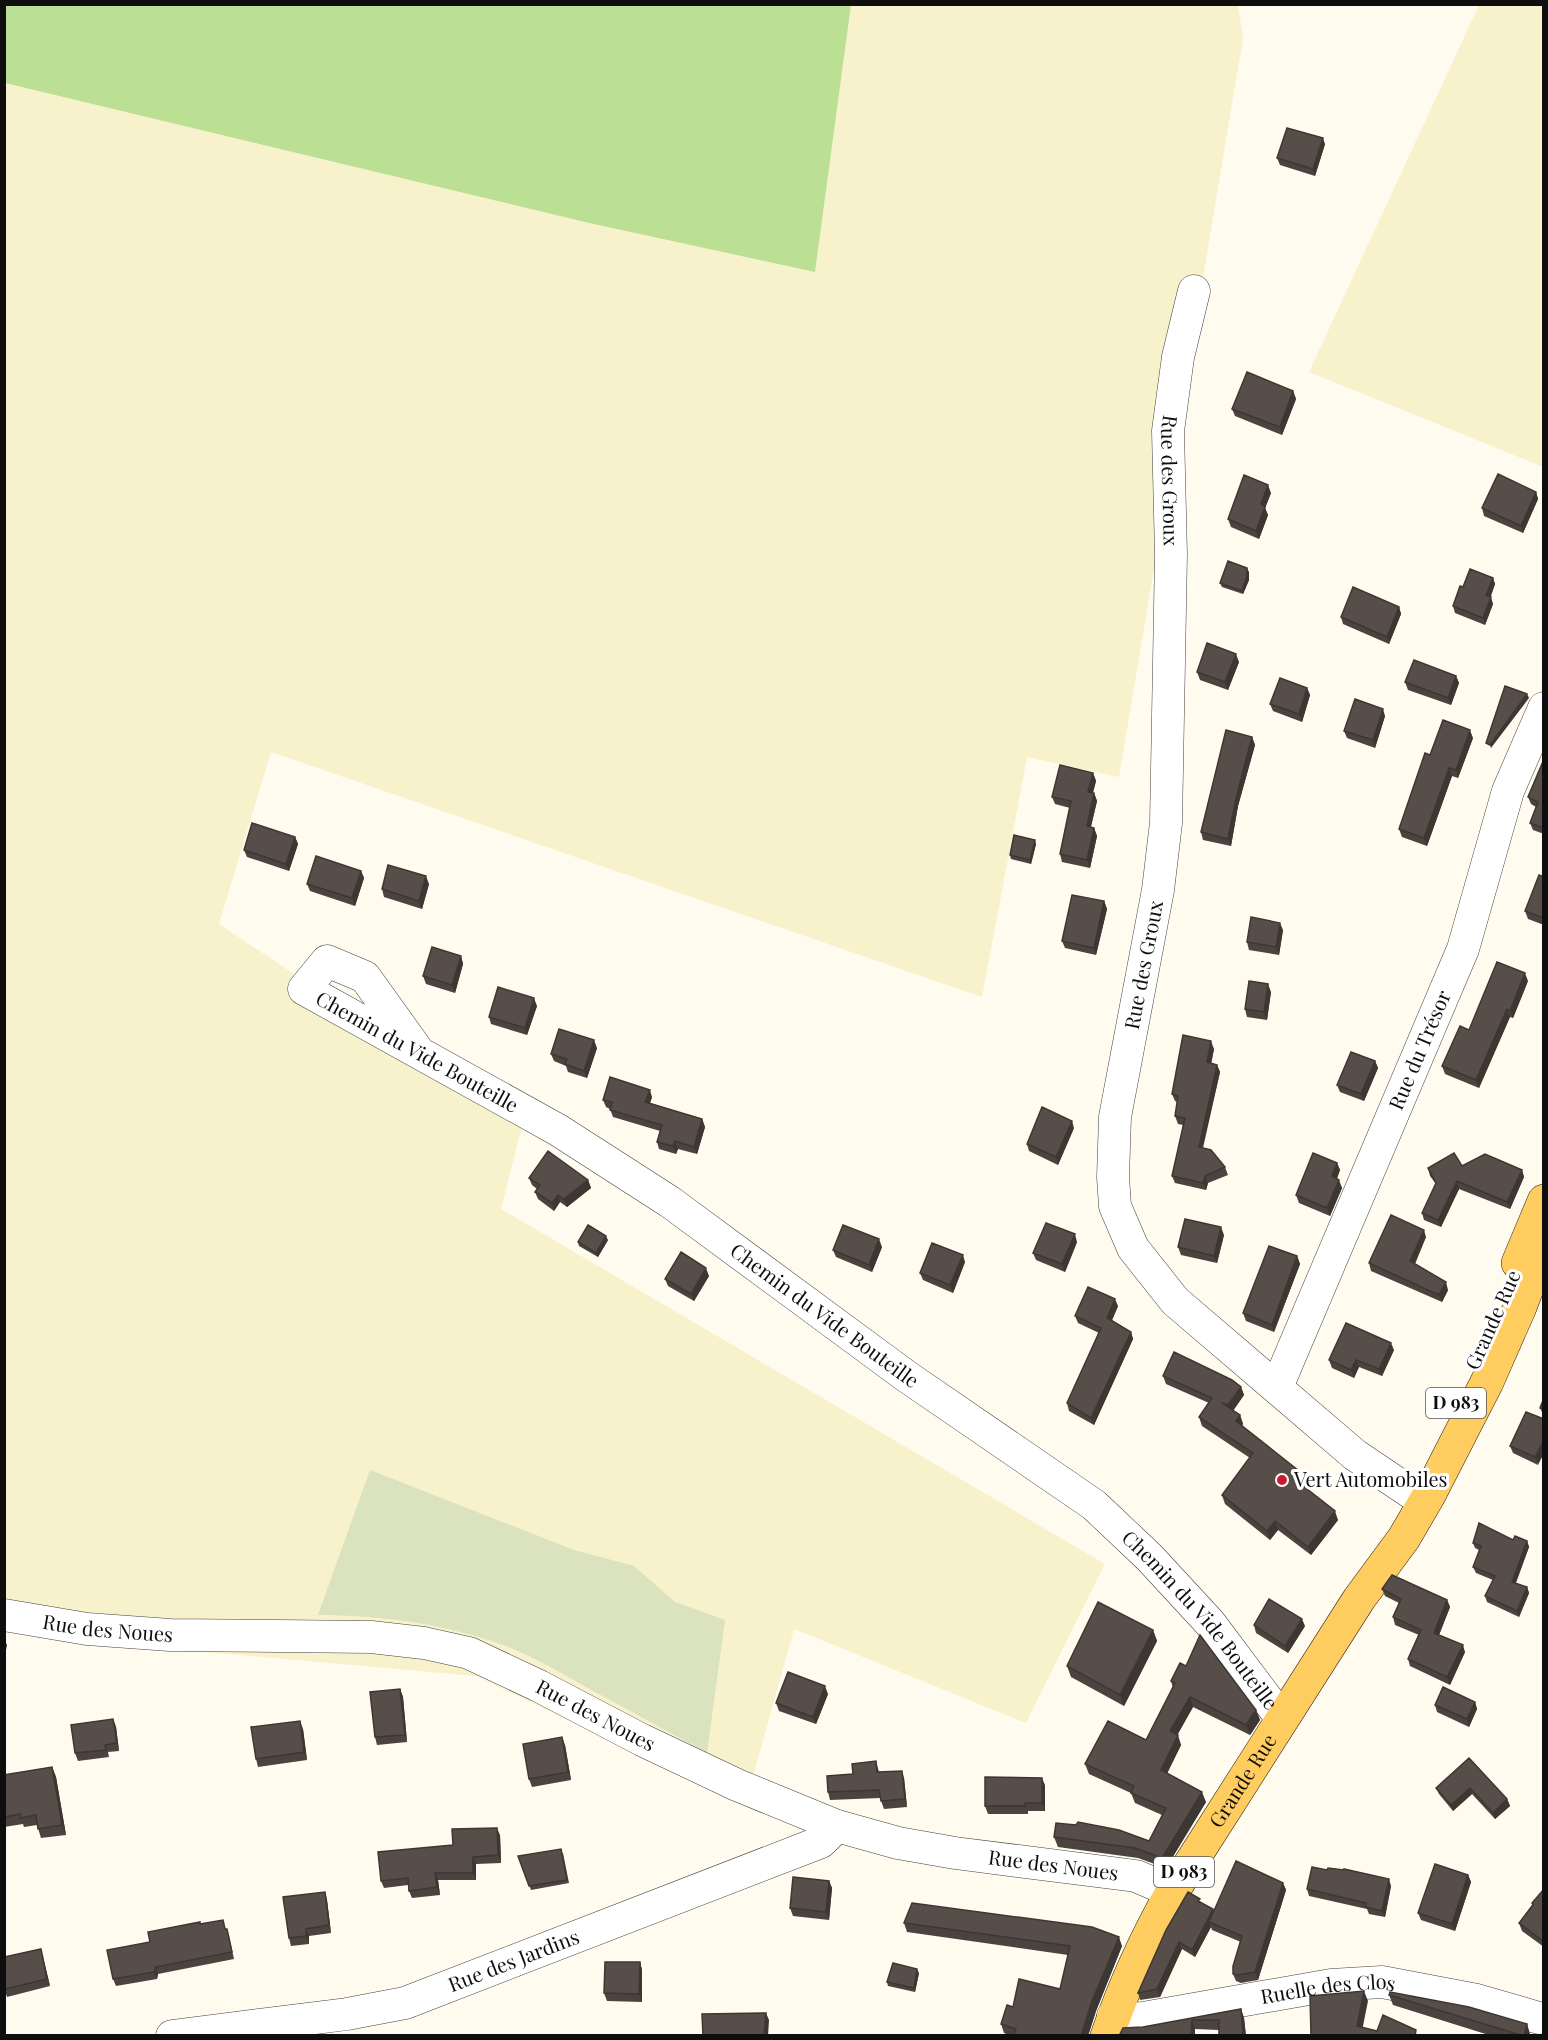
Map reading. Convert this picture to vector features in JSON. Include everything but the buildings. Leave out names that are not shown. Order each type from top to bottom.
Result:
[{"type":"main road","name":"Grande Rue","points":[[1418,1498],[1544,1201]]},
{"type":"main road","name":"Grande Rue","points":[[1110,2026],[1128,1976],[1171,1894],[1359,1599],[1487,1382],[1520,1307],[1544,1244]]},
{"type":"street","name":"Rue des Groux","points":[[1194,291],[1178,357],[1168,431],[1171,554],[1166,823],[1158,890],[1115,1118],[1113,1177],[1115,1206],[1133,1248],[1175,1301],[1355,1455],[1418,1498]]},
{"type":"street","name":"Rue du Trésor","points":[[1277,1387],[1463,949],[1508,791],[1544,708]]},
{"type":"street","name":"Chemin du Vide Bouteille","points":[[304,989],[558,1130],[670,1202],[906,1376],[1094,1505],[1150,1558],[1210,1623],[1282,1719]]},
{"type":"street","name":"Rue des Noues","points":[[4,1616],[87,1629],[170,1635],[371,1637],[424,1643],[469,1653],[539,1686],[635,1737],[737,1785],[837,1826],[898,1843],[955,1853],[1136,1876],[1171,1894]]},
{"type":"street","name":"Rue des Jardins","points":[[172,2036],[347,2014],[405,2003],[821,1842],[837,1826]]},
{"type":"street","name":"Ruelle des Clos","points":[[1110,2026],[1124,2019],[1143,2018],[1331,1985],[1382,1982],[1477,2000],[1539,2018]]},
{"type":"shaded area","points":[[851,5],[1238,5],[1243,39],[1119,777],[1027,757],[982,997],[271,752],[219,924],[522,1126],[501,1209],[1105,1564],[1026,1723],[794,1629],[745,1805],[476,1676],[160,1648],[5,1630],[5,83],[589,223],[815,272]]},
{"type":"shaded area","points":[[1479,5],[1543,5],[1543,467],[1309,372]]},
{"type":"green space","points":[[5,4],[851,5],[815,272],[589,223],[5,83]]},
{"type":"green space","points":[[370,1470],[574,1550],[634,1566],[675,1602],[725,1620],[707,1753],[529,1656],[506,1646],[460,1632],[413,1622],[318,1615]]},
{"type":"place","name":"Vert Automobiles","points":[[1282,1480]]}]
